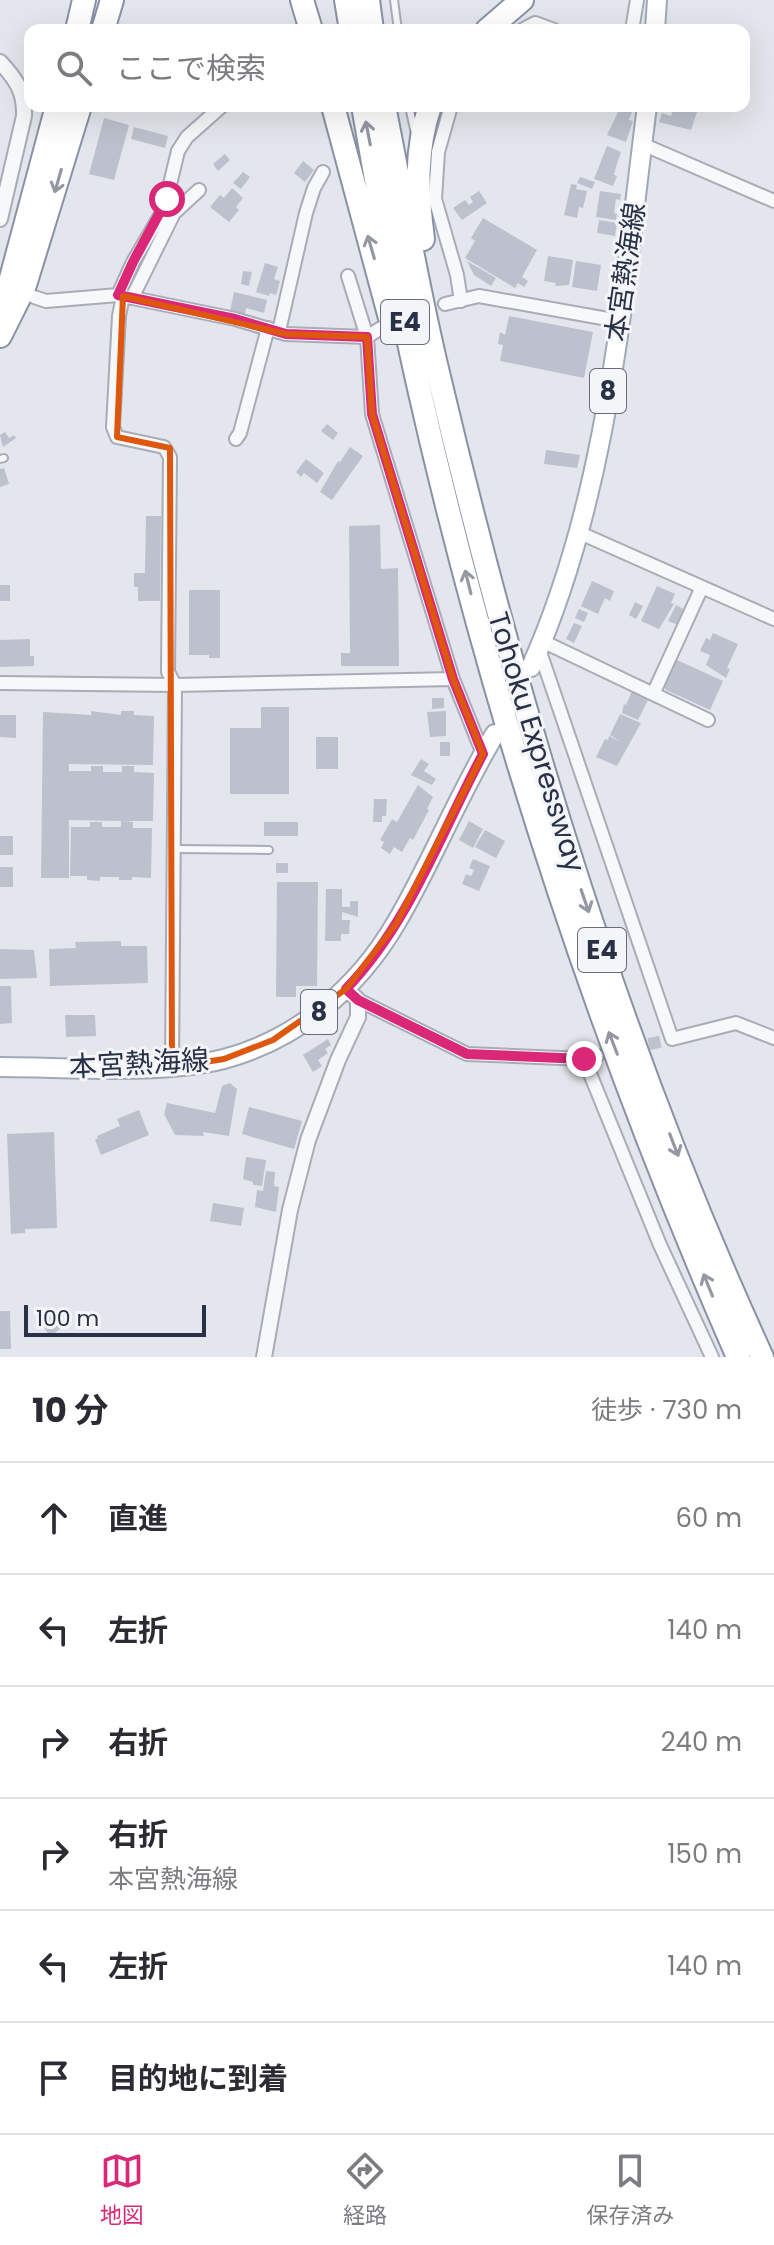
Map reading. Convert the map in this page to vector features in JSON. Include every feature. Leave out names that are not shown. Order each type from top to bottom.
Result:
[{"type":"highway","points":[[78,24],[84,0]]},
{"type":"highway","points":[[302,0],[309,24]]},
{"type":"highway","points":[[346,0],[350,24]]},
{"type":"highway","points":[[368,0],[371,24]]},
{"type":"highway","points":[[494,24],[522,0]]},
{"type":"highway","points":[[105,24],[111,1]]},
{"type":"highway","points":[[0,303],[10,282],[55,112]]},
{"type":"highway","points":[[0,336],[24,288],[78,112]]},
{"type":"highway","points":[[335,112],[421,431],[466,534]]},
{"type":"highway","name":"Tohoku Expressway","points":[[364,112],[403,314],[466,534],[624,1014],[674,1146],[762,1357]]},
{"type":"highway","name":"Tohoku Expressway","points":[[385,112],[466,534],[506,718],[561,894],[649,1138],[738,1357]]},
{"type":"highway","points":[[428,112],[420,144],[418,192],[424,241],[459,420],[466,534]]},
{"type":"main road","points":[[655,24],[657,0]]},
{"type":"main road","name":"本宮熱海線","points":[[531,667],[569,571],[601,436],[646,112]]},
{"type":"main road","name":"本宮熱海線","points":[[0,1067],[172,1067],[224,1059],[273,1040],[352,995],[369,963],[396,924],[495,734]]},
{"type":"street","points":[[633,24],[637,0]]},
{"type":"street","points":[[0,62],[14,78],[24,100],[24,116],[0,219]]},
{"type":"street","points":[[172,1067],[175,685],[168,672],[170,457],[164,447],[117,437],[113,427],[119,316],[133,262],[164,209],[178,151],[187,137],[215,112]]},
{"type":"street","points":[[449,112],[438,152],[435,199],[457,275],[461,301]]},
{"type":"street","points":[[642,144],[774,201]]},
{"type":"street","points":[[236,439],[274,330],[314,188],[323,172]]},
{"type":"street","points":[[124,297],[174,213],[199,190]]},
{"type":"street","points":[[348,276],[367,337],[372,414],[453,679],[483,754]]},
{"type":"street","points":[[445,304],[479,296],[619,321]]},
{"type":"street","points":[[34,297],[46,301],[124,297],[274,330],[367,337],[381,328]]},
{"type":"street","points":[[580,533],[774,619]]},
{"type":"street","points":[[654,692],[702,587]]},
{"type":"street","points":[[540,645],[654,692],[708,720]]},
{"type":"street","points":[[540,645],[672,1039],[736,1023],[774,1038]]},
{"type":"street","points":[[0,683],[175,685],[453,679]]},
{"type":"street","points":[[352,995],[467,1054],[590,1057],[660,1245],[712,1357]]},
{"type":"street","points":[[264,1357],[290,1210],[308,1140],[358,1017],[352,995]]},
{"type":"lane","points":[[394,0],[397,24]]},
{"type":"lane","points":[[410,112],[412,128],[420,144]]},
{"type":"lane","points":[[174,849],[269,850]]},
{"type":"highlighted area","points":[[123,296],[286,334],[367,337],[372,414],[453,679],[483,754],[396,924],[346,989],[273,1040],[224,1059],[172,1067],[170,448],[117,437]]},
{"type":"building","points":[[618,112],[632,112],[629,120],[633,121],[626,142],[607,135]]},
{"type":"building","points":[[672,112],[697,112],[691,130],[659,122],[662,113],[671,116]]},
{"type":"building","points":[[104,118],[129,125],[114,180],[89,174]]},
{"type":"building","points":[[134,127],[168,136],[165,148],[131,139]]},
{"type":"building","points":[[607,146],[621,152],[613,186],[594,179]]},
{"type":"building","points":[[225,154],[230,160],[218,171],[213,164]]},
{"type":"building","points":[[303,161],[314,170],[305,182],[294,173]]},
{"type":"building","points":[[243,172],[250,177],[241,189],[233,183]]},
{"type":"building","points":[[580,177],[595,182],[592,189],[577,183]]},
{"type":"building","points":[[571,184],[577,185],[576,189],[587,191],[577,218],[564,215]]},
{"type":"building","points":[[232,188],[243,198],[236,207],[239,210],[229,222],[210,207],[220,195],[224,198]]},
{"type":"building","points":[[479,191],[487,203],[462,220],[453,208],[465,200],[469,205],[473,202],[470,197]]},
{"type":"building","points":[[600,191],[621,194],[620,200],[616,199],[616,220],[596,217]]},
{"type":"building","points":[[483,218],[537,250],[522,277],[528,281],[524,287],[518,283],[515,288],[465,258],[475,241],[471,238]]},
{"type":"building","points":[[599,220],[617,223],[615,236],[597,233]]},
{"type":"building","points":[[548,256],[573,260],[569,285],[555,286],[556,283],[544,281]]},
{"type":"building","points":[[467,261],[496,278],[491,286],[474,275]]},
{"type":"building","points":[[576,261],[601,265],[597,291],[572,287]]},
{"type":"building","points":[[265,263],[278,267],[274,279],[280,281],[276,295],[256,292]]},
{"type":"building","points":[[243,271],[252,272],[249,286],[241,284]]},
{"type":"building","points":[[234,292],[267,300],[264,313],[246,308],[245,314],[230,311]]},
{"type":"building","points":[[509,316],[593,332],[584,378],[500,361],[503,345],[498,344],[500,332],[505,335]]},
{"type":"building","points":[[327,424],[338,433],[333,440],[321,431]]},
{"type":"building","points":[[5,432],[9,438],[14,435],[16,438],[3,447],[0,435]]},
{"type":"building","points":[[350,447],[363,456],[332,500],[320,492]]},
{"type":"building","points":[[546,450],[580,455],[577,468],[544,464]]},
{"type":"building","points":[[306,459],[324,473],[317,483],[304,473],[301,477],[296,472]]},
{"type":"building","points":[[4,468],[9,484],[0,487],[0,469]]},
{"type":"building","points":[[146,516],[161,516],[160,601],[138,601],[138,587],[134,587],[134,573],[145,573]]},
{"type":"building","points":[[380,525],[381,569],[398,568],[399,666],[341,666],[341,653],[350,653],[349,526]]},
{"type":"building","points":[[592,581],[614,591],[610,601],[605,598],[598,614],[581,606]]},
{"type":"building","points":[[0,585],[10,585],[10,601],[0,601]]},
{"type":"building","points":[[657,586],[675,594],[671,603],[674,604],[659,629],[641,621]]},
{"type":"building","points":[[189,590],[220,590],[220,658],[189,655]]},
{"type":"building","points":[[635,602],[643,606],[636,619],[629,615]]},
{"type":"building","points":[[676,605],[685,610],[678,625],[668,621]]},
{"type":"building","points":[[579,609],[588,613],[584,622],[575,618]]},
{"type":"building","points":[[574,623],[582,626],[574,643],[566,639]]},
{"type":"building","points":[[713,633],[738,644],[726,678],[706,665],[710,655],[700,651],[706,638],[710,640]]},
{"type":"building","points":[[30,639],[30,656],[34,656],[34,666],[0,667],[0,640]]},
{"type":"building","points":[[677,660],[723,681],[710,710],[664,687]]},
{"type":"building","points":[[632,691],[649,698],[638,720],[622,713]]},
{"type":"building","points":[[432,698],[444,698],[444,708],[432,709]]},
{"type":"building","points":[[261,707],[289,707],[289,794],[230,794],[230,728],[261,728]]},
{"type":"building","points":[[91,711],[121,715],[121,711],[134,711],[134,715],[154,716],[153,765],[69,764],[69,771],[91,771],[91,766],[103,766],[103,772],[122,772],[122,766],[134,766],[134,772],[154,773],[153,821],[124,821],[133,822],[133,828],[152,828],[151,878],[119,880],[119,877],[100,877],[100,881],[87,880],[87,876],[70,876],[71,827],[90,827],[90,822],[102,822],[102,827],[121,827],[121,821],[69,820],[69,878],[41,878],[43,712],[91,715]]},
{"type":"building","points":[[446,711],[446,736],[430,737],[427,712]]},
{"type":"building","points":[[620,714],[641,723],[617,766],[596,757],[609,736],[621,742],[610,735]]},
{"type":"building","points":[[0,715],[16,715],[16,738],[0,737]]},
{"type":"building","points":[[316,737],[338,737],[338,769],[316,769]]},
{"type":"building","points":[[440,742],[450,742],[450,756],[440,756]]},
{"type":"building","points":[[421,759],[429,764],[424,771],[436,779],[432,785],[411,775]]},
{"type":"building","points":[[418,785],[433,797],[429,810],[413,840],[410,838],[402,852],[394,847],[390,854],[381,848],[384,842],[380,840],[392,819],[397,822]]},
{"type":"building","points":[[374,799],[387,799],[386,816],[382,816],[382,822],[373,822]]},
{"type":"building","points":[[469,821],[483,829],[473,848],[459,840]]},
{"type":"building","points":[[264,822],[298,822],[298,836],[264,836]]},
{"type":"building","points":[[485,830],[505,841],[496,858],[475,847]]},
{"type":"building","points":[[0,836],[13,836],[13,855],[0,855]]},
{"type":"building","points":[[473,859],[490,866],[479,891],[462,884],[466,874],[471,876],[474,870],[469,868]]},
{"type":"building","points":[[276,863],[288,863],[288,873],[276,873]]},
{"type":"building","points":[[0,867],[13,867],[13,887],[0,887]]},
{"type":"building","points":[[277,882],[318,882],[317,986],[296,986],[296,997],[276,997]]},
{"type":"building","points":[[326,889],[342,889],[342,907],[350,907],[350,901],[358,901],[358,917],[342,912],[342,920],[350,920],[349,934],[341,934],[341,941],[325,941]]},
{"type":"building","points":[[121,941],[121,946],[147,946],[148,983],[50,986],[49,949],[76,948],[75,942]]},
{"type":"building","points":[[0,949],[34,950],[37,978],[0,979]]},
{"type":"building","points":[[0,986],[11,986],[12,1023],[0,1024]]},
{"type":"building","points":[[65,1015],[95,1015],[96,1036],[66,1037]]},
{"type":"building","points":[[328,1039],[331,1045],[325,1049],[328,1053],[318,1060],[322,1066],[313,1072],[303,1055]]},
{"type":"building","points":[[230,1083],[237,1089],[229,1136],[203,1132],[204,1136],[175,1135],[164,1114],[167,1103],[215,1113],[222,1086]]},
{"type":"building","points":[[249,1107],[302,1121],[294,1149],[242,1134]]},
{"type":"building","points":[[139,1110],[149,1135],[101,1155],[95,1140],[97,1136],[120,1126],[117,1119]]},
{"type":"building","points":[[54,1132],[57,1228],[25,1229],[25,1233],[11,1234],[7,1134]]},
{"type":"building","points":[[246,1157],[266,1160],[262,1186],[243,1179]]},
{"type":"building","points":[[266,1171],[275,1172],[274,1186],[279,1187],[276,1212],[255,1207],[257,1190],[263,1191]]},
{"type":"building","points":[[213,1203],[244,1208],[241,1226],[210,1221]]},
{"type":"building","points":[[0,1311],[10,1311],[11,1349],[0,1349]]},
{"type":"building","points":[[50,1315],[60,1329],[50,1336],[40,1322]]},
{"type":"tunnel","points":[[631,1048],[672,1039]]},
{"type":"route","points":[[167,199],[118,295],[235,319],[286,334],[367,337],[372,414],[453,679],[483,754],[396,924],[346,989],[358,1000],[467,1054],[584,1059]]}]
